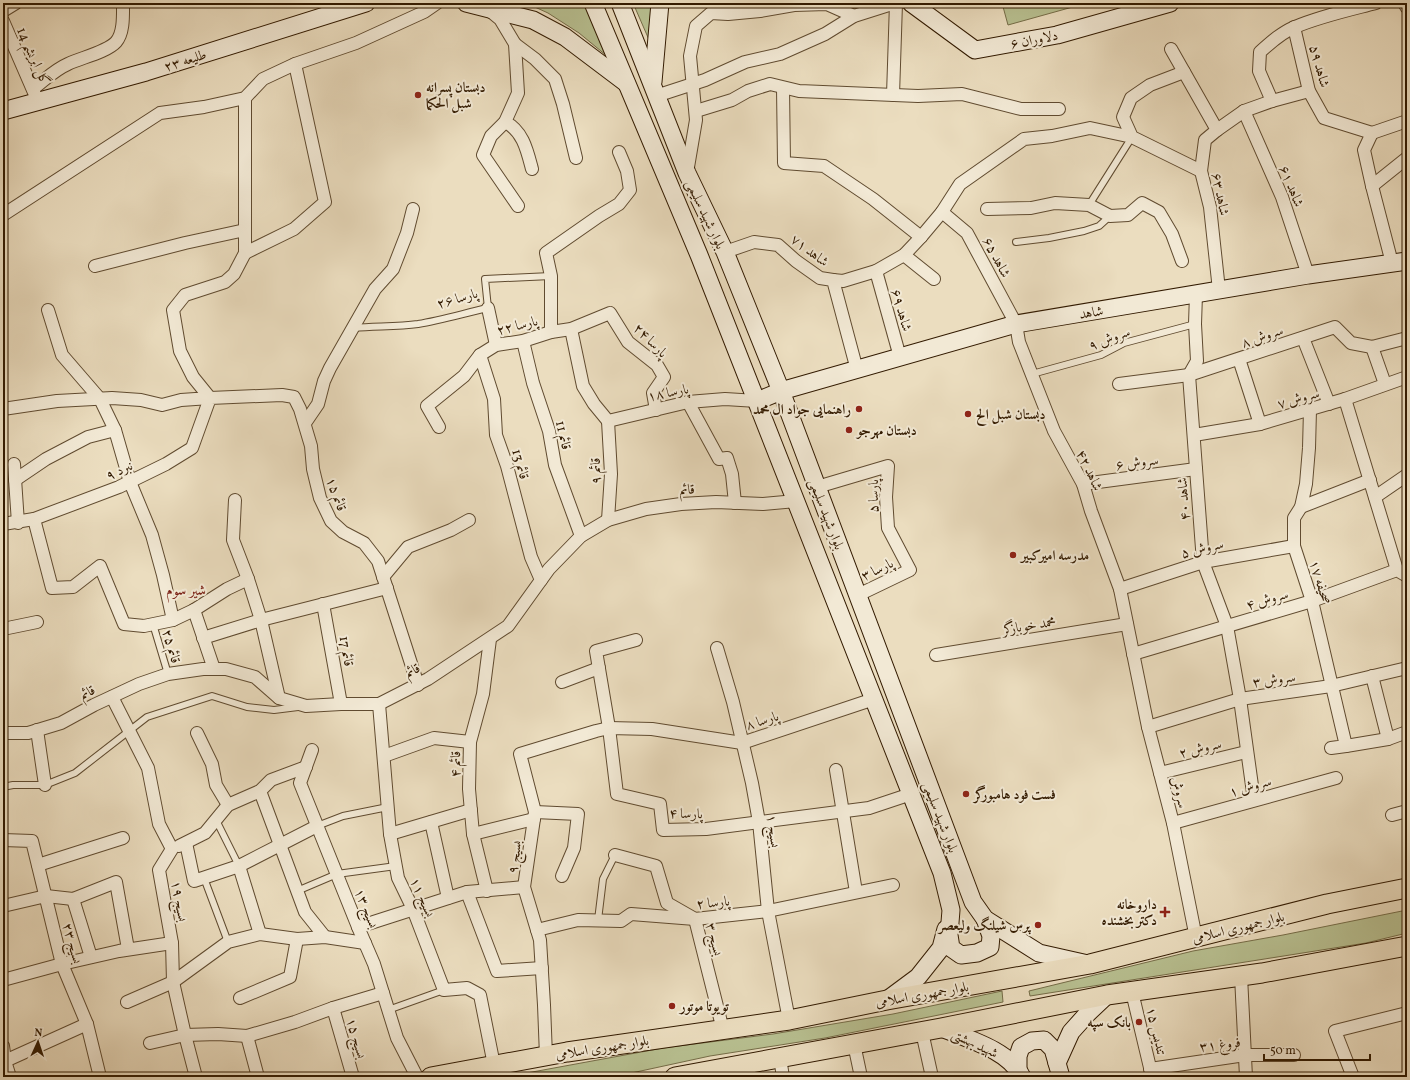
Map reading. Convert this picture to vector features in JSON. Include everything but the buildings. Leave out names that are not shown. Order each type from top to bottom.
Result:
[{"type":"main road","name":"طلیعه ۲۳","points":[[3,111],[35,96],[146,72],[366,3]]},
{"type":"main road","points":[[466,3],[533,20],[565,37],[627,83]]},
{"type":"main road","name":"بلوار شهید سلیمی","points":[[593,3],[699,255],[757,401],[942,873],[951,910]]},
{"type":"main road","name":"بلوار شهید سلیمی","points":[[620,3],[687,173],[725,252],[781,391],[973,902],[985,919],[1039,953],[1090,964]]},
{"type":"main road","points":[[654,91],[660,3]]},
{"type":"main road","name":"دلاوران ۶","points":[[911,3],[975,50],[1057,35],[1170,3]]},
{"type":"main road","name":"شاهد","points":[[757,401],[781,391],[1016,324],[1308,275],[1399,262]]},
{"type":"main road","name":"بلوار جمهوری اسلامی","points":[[432,1077],[484,1070],[546,1056],[789,1020],[887,1000],[1090,964],[1327,904],[1406,888]]},
{"type":"main road","points":[[951,910],[949,935],[951,948],[961,955],[977,953],[990,947],[992,936],[985,919]]},
{"type":"main road","points":[[887,1000],[918,977],[941,948],[951,910]]},
{"type":"main road","points":[[675,1077],[732,1072],[780,1058],[1107,996],[1241,976],[1407,946]]},
{"type":"main road","points":[[1059,1070],[1071,1032],[1088,1012],[1107,996]]},
{"type":"main road","name":"شهید بهشتی","points":[[942,1028],[978,1042],[1006,1058],[1020,1072]]},
{"type":"main road","points":[[1020,1072],[1018,1056],[1021,1047],[1032,1041],[1044,1040],[1053,1049],[1059,1070]]},
{"type":"street","points":[[3,11],[16,3]]},
{"type":"street","points":[[35,96],[54,71],[69,63],[100,52],[116,42],[123,20],[123,3]]},
{"type":"street","points":[[3,215],[160,113],[204,107],[245,98],[263,79],[295,64],[356,43],[424,12],[437,3]]},
{"type":"street","points":[[654,91],[693,84],[745,62],[780,54],[825,34],[854,16],[895,3],[893,95]]},
{"type":"street","points":[[1272,101],[1259,71],[1260,52],[1274,40],[1294,27],[1347,10],[1376,3]]},
{"type":"street","points":[[1404,3],[1407,8]]},
{"type":"street","points":[[687,173],[696,120],[690,56],[696,26],[714,8],[728,14],[794,6],[827,4],[854,16]]},
{"type":"street","points":[[488,8],[500,19],[515,44],[535,59],[555,79],[563,104],[576,158]]},
{"type":"street","name":"گل ابریشم 14","points":[[3,21],[35,96]]},
{"type":"street","name":"شاهد ۵۹","points":[[1294,27],[1309,92],[1324,118],[1372,133]]},
{"type":"street","points":[[515,44],[518,93],[505,122],[491,136],[483,155],[518,206]]},
{"type":"street","points":[[1171,49],[1217,130]]},
{"type":"street","points":[[245,254],[294,229],[325,202],[295,64]]},
{"type":"street","points":[[1132,137],[1123,117],[1131,98],[1150,85],[1184,72]]},
{"type":"street","points":[[696,111],[732,100],[748,91],[770,84],[798,91],[918,96],[962,94],[1021,109],[1059,109]]},
{"type":"street","points":[[783,88],[784,163],[824,166],[873,199],[921,237]]},
{"type":"street","name":"شاهد ۶۳","points":[[1219,290],[1210,207],[1201,171],[1204,140],[1244,111],[1272,101],[1309,92]]},
{"type":"street","points":[[210,398],[193,377],[180,352],[173,310],[185,295],[225,282],[234,274],[245,254],[245,98]]},
{"type":"street","name":"شاهد ۶۱","points":[[1244,111],[1282,197],[1308,275]]},
{"type":"street","points":[[1399,262],[1372,186],[1364,150],[1372,133],[1407,121]]},
{"type":"street","points":[[505,122],[512,126],[526,145],[532,169]]},
{"type":"street","points":[[833,280],[843,281],[876,271],[904,255],[942,212],[960,184],[1024,139],[1052,136],[1090,128],[1132,137],[1201,171]]},
{"type":"street","points":[[551,332],[551,276],[546,253],[619,204],[630,190],[627,171],[619,152]]},
{"type":"street","points":[[1372,186],[1407,158]]},
{"type":"street","points":[[987,208],[1031,208],[1055,203],[1090,205],[1110,216],[1128,215],[1142,203],[1159,212],[1172,234],[1182,261]]},
{"type":"street","points":[[305,423],[318,404],[327,375],[375,289],[393,269],[407,233],[413,209]]},
{"type":"street","name":"شاهد ۶۵","points":[[942,212],[967,233],[1016,324]]},
{"type":"street","points":[[95,266],[185,243],[245,230]]},
{"type":"street","name":"شاهد ۷۱","points":[[725,252],[754,242],[778,245],[796,261],[820,278],[833,280],[857,370]]},
{"type":"street","points":[[904,255],[934,279]]},
{"type":"street","name":"شاهد ۶۹","points":[[876,271],[900,357]]},
{"type":"street","name":"شاهد ۴۰","points":[[1196,294],[1195,324],[1197,361],[1190,375],[1202,562],[1227,626],[1240,698],[1246,752],[1254,800]]},
{"type":"street","points":[[488,308],[496,345]]},
{"type":"street","points":[[48,310],[62,355],[100,400],[115,430],[130,482],[152,535],[173,620]]},
{"type":"street","name":"پارسا ۲۲","points":[[440,427],[427,406],[464,376],[480,356],[496,345],[522,341],[551,332],[571,329],[610,313]]},
{"type":"street","name":"پارسا ۲۴","points":[[610,313],[628,342],[657,365],[664,377],[653,393],[656,410]]},
{"type":"street","name":"شاهد ۴۲","points":[[1016,324],[1019,342],[1054,431],[1083,484],[1091,511],[1120,589],[1133,654]]},
{"type":"street","name":"سروش ۸","points":[[1120,384],[1190,375],[1335,327],[1351,343],[1372,347],[1407,338]]},
{"type":"street","points":[[571,329],[583,386],[594,404],[608,421]]},
{"type":"street","points":[[1303,338],[1330,404]]},
{"type":"street","name":"قائم 11","points":[[522,341],[548,431],[555,465],[581,536]]},
{"type":"street","points":[[1372,347],[1385,384]]},
{"type":"street","name":"قائم 13","points":[[480,356],[494,399],[496,435],[532,557],[541,580]]},
{"type":"street","points":[[1239,359],[1260,424]]},
{"type":"street","name":"سروش ۷","points":[[1194,435],[1260,424],[1330,404],[1407,377]]},
{"type":"street","name":"قائم ۱۵","points":[[210,398],[282,395],[294,397],[305,423],[311,446],[313,469],[320,498],[331,521],[343,532],[364,543],[378,561],[418,685]]},
{"type":"street","points":[[3,409],[57,402],[112,398],[141,400],[162,405],[181,400],[210,398]]},
{"type":"street","name":"نبرد ۹","points":[[3,524],[18,523],[34,519],[119,487],[166,464],[192,448],[210,398]]},
{"type":"street","name":"پارسا ۱۸","points":[[608,421],[688,402],[725,399],[757,401]]},
{"type":"street","points":[[1345,399],[1375,496],[1402,573]]},
{"type":"street","points":[[688,402],[719,459],[727,458],[732,474],[735,503]]},
{"type":"street","name":"صحیفه ۱۷","points":[[1310,410],[1306,484],[1301,507],[1294,518],[1294,546],[1312,601],[1346,746]]},
{"type":"street","name":"قائم ۹","points":[[608,421],[611,474],[608,520]]},
{"type":"street","points":[[15,480],[46,459],[88,436],[115,430]]},
{"type":"street","points":[[14,464],[18,523]]},
{"type":"street","name":"پارسا ۵","points":[[817,487],[888,466],[886,497],[888,528],[910,570]]},
{"type":"street","name":"سروش ۶","points":[[1083,484],[1196,469]]},
{"type":"street","points":[[1375,496],[1407,475]]},
{"type":"street","points":[[1301,507],[1370,480]]},
{"type":"street","points":[[235,500],[233,540],[248,579],[261,620],[279,698]]},
{"type":"street","name":"قائم","points":[[3,734],[28,733],[61,723],[139,684],[168,674],[203,669],[226,670],[255,677],[279,698],[306,706],[379,704],[428,679],[508,626],[549,569],[581,536],[608,520],[646,509],[681,504],[716,502],[763,504],[796,501]]},
{"type":"street","points":[[34,519],[52,588],[73,587],[100,566],[124,624],[144,626],[173,620],[194,610],[227,589],[248,579]]},
{"type":"street","points":[[203,638],[261,620],[323,604],[385,582],[408,547],[451,530],[469,520]]},
{"type":"street","name":"سروش ۵","points":[[1120,589],[1202,562],[1294,546]]},
{"type":"street","name":"پارسا ۳","points":[[858,595],[910,570]]},
{"type":"street","name":"سروش ۴","points":[[1133,654],[1402,573]]},
{"type":"street","name":"قائم 17","points":[[323,604],[341,704]]},
{"type":"street","points":[[194,610],[214,669]]},
{"type":"street","points":[[3,629],[37,622]]},
{"type":"street","name":"محمد خوبازگر","points":[[936,655],[1127,624]]},
{"type":"street","name":"قائم ۴","points":[[487,891],[473,834],[470,789],[470,742],[483,694],[490,639]]},
{"type":"street","name":"پارسا ۴","points":[[636,640],[596,651],[609,728],[617,794],[660,804],[663,830],[706,829],[869,808],[911,794]]},
{"type":"street","name":"بسیج ۱","points":[[717,648],[733,702],[752,783],[759,822],[768,911],[789,1020]]},
{"type":"street","name":"سروش","points":[[1133,654],[1148,727],[1173,823],[1196,938]]},
{"type":"street","points":[[562,682],[599,668]]},
{"type":"street","name":"سروش ۳","points":[[1148,727],[1240,698],[1331,686],[1407,668]]},
{"type":"street","points":[[1372,676],[1388,739]]},
{"type":"street","points":[[112,697],[148,768],[159,824],[172,849],[205,833],[228,805],[260,791],[271,780],[306,767]]},
{"type":"street","name":"پارسا ۸","points":[[609,728],[652,729],[742,743],[874,699]]},
{"type":"street","name":"بسیج ۱۱","points":[[379,704],[390,834],[398,878],[413,909],[444,990]]},
{"type":"street","name":"بسیج ۹","points":[[546,1056],[540,940],[524,887],[535,815],[520,754],[609,728]]},
{"type":"street","points":[[37,730],[45,785]]},
{"type":"street","points":[[1330,748],[1388,739],[1407,732]]},
{"type":"street","points":[[197,733],[212,764],[216,785],[228,805]]},
{"type":"street","points":[[384,756],[434,738],[470,742]]},
{"type":"street","name":"بسیج ۱۳","points":[[312,750],[300,783],[374,964],[397,1038],[416,1077]]},
{"type":"street","name":"سروش ۲","points":[[1160,773],[1246,752]]},
{"type":"street","points":[[836,770],[844,811],[856,892]]},
{"type":"street","name":"سروش ۱","points":[[1173,823],[1336,778]]},
{"type":"street","points":[[260,791],[305,912],[325,937]]},
{"type":"street","points":[[390,834],[471,810]]},
{"type":"street","points":[[1392,815],[1407,811]]},
{"type":"street","points":[[473,834],[535,815],[578,814],[574,848],[562,876]]},
{"type":"street","points":[[430,822],[448,898]]},
{"type":"street","points":[[186,843],[194,881],[239,866],[317,826]]},
{"type":"street","points":[[38,865],[123,838]]},
{"type":"street","name":"بسیج ۲۳","points":[[3,840],[32,841],[62,964],[87,1024],[100,1077]]},
{"type":"street","name":"بسیج ۱۹","points":[[172,849],[159,870],[172,942],[173,982],[196,1077]]},
{"type":"street","name":"بسیج ۳","points":[[615,855],[656,866],[667,903],[695,919],[723,1030]]},
{"type":"street","points":[[239,866],[260,934]]},
{"type":"street","points":[[3,906],[46,896],[73,899],[116,882],[128,949]]},
{"type":"street","name":"پارسا ۲","points":[[537,930],[578,920],[621,921],[631,914],[695,919],[768,911],[893,885]]},
{"type":"street","points":[[358,927],[467,892],[524,887]]},
{"type":"street","points":[[467,892],[497,971],[542,968]]},
{"type":"street","points":[[73,899],[91,957]]},
{"type":"street","points":[[127,1002],[173,982],[228,942],[260,934],[298,939],[325,937],[365,942]]},
{"type":"street","points":[[240,998],[290,977],[298,939]]},
{"type":"street","points":[[3,980],[91,957],[172,942]]},
{"type":"street","points":[[1241,976],[1246,1077]]},
{"type":"street","points":[[444,990],[467,988],[480,995],[484,1070]]},
{"type":"street","name":"تندیس ۱۵","points":[[1132,992],[1151,1073]]},
{"type":"street","points":[[150,1043],[185,1035],[218,1034],[247,1036],[383,993]]},
{"type":"street","name":"بسیج ۱۵","points":[[333,1008],[353,1077]]},
{"type":"street","points":[[1353,1077],[1335,1031],[1407,1013]]},
{"type":"street","points":[[5,1061],[87,1024]]},
{"type":"street","points":[[922,1032],[932,1077]]},
{"type":"street","points":[[247,1036],[258,1077]]},
{"type":"street","points":[[854,1044],[860,1077]]},
{"type":"street","points":[[3,1046],[5,1061],[10,1077]]},
{"type":"street","name":"فروغ ۳۱","points":[[1151,1073],[1245,1055],[1294,1055]]},
{"type":"street","points":[[780,1058],[783,1077]]},
{"type":"lane","points":[[1090,205],[1132,137]]},
{"type":"lane","points":[[1016,242],[1049,238],[1084,231],[1099,226],[1110,216]]},
{"type":"lane","name":"پارسا ۲۶","points":[[354,328],[418,324],[488,308],[485,279],[551,276]]},
{"type":"lane","name":"سروش ۹","points":[[1032,374],[1101,355],[1124,343],[1195,324]]},
{"type":"lane","name":"قائم ۲۵","points":[[153,624],[168,674]]},
{"type":"lane","points":[[3,787],[14,785],[45,785],[75,773],[147,717],[212,696],[247,707],[274,710],[306,706]]},
{"type":"lane","points":[[317,826],[344,816],[388,807]]},
{"type":"lane","points":[[216,820],[239,866]]},
{"type":"lane","points":[[598,920],[603,879],[615,855]]},
{"type":"lane","points":[[297,892],[337,874],[396,866]]},
{"type":"lane","points":[[204,878],[228,942]]},
{"type":"lane","points":[[388,1010],[444,990]]},
{"type":"green space","points":[[526,3],[584,3],[607,56],[579,33],[548,13]]},
{"type":"green space","points":[[633,3],[653,3],[650,42]]},
{"type":"green space","points":[[1002,3],[1087,3],[1008,25]]},
{"type":"green space","points":[[1407,910],[1407,933],[1366,943],[1030,996],[1029,991],[1193,951],[1283,935]]},
{"type":"green space","points":[[1002,991],[1003,1002],[825,1038],[710,1056],[613,1077],[505,1077],[663,1048],[773,1034],[893,1014]]},
{"type":"place","name":"دبستان پسرانه شبل الحکما","points":[[418,95]]},
{"type":"place","name":"راهنمایی جواد ال محمد","points":[[859,409]]},
{"type":"place","name":"دبستان شبل الح","points":[[968,414]]},
{"type":"place","name":"دبستان مهرجو","points":[[849,430]]},
{"type":"place","name":"مدرسه امیرکبیر","points":[[1013,555]]},
{"type":"place","name":"فست فود هامبورگر","points":[[966,794]]},
{"type":"place","name":"داروخانه دکتر بخشنده","points":[[1165,912]]},
{"type":"place","name":"پرس شیلنگ ولیعصر","points":[[1038,925]]},
{"type":"place","name":"تویوتا موتور","points":[[672,1006]]},
{"type":"place","name":"بانک سپه","points":[[1139,1022]]},
{"type":"district","name":"شیر سوم","points":[[186,590]]}]
